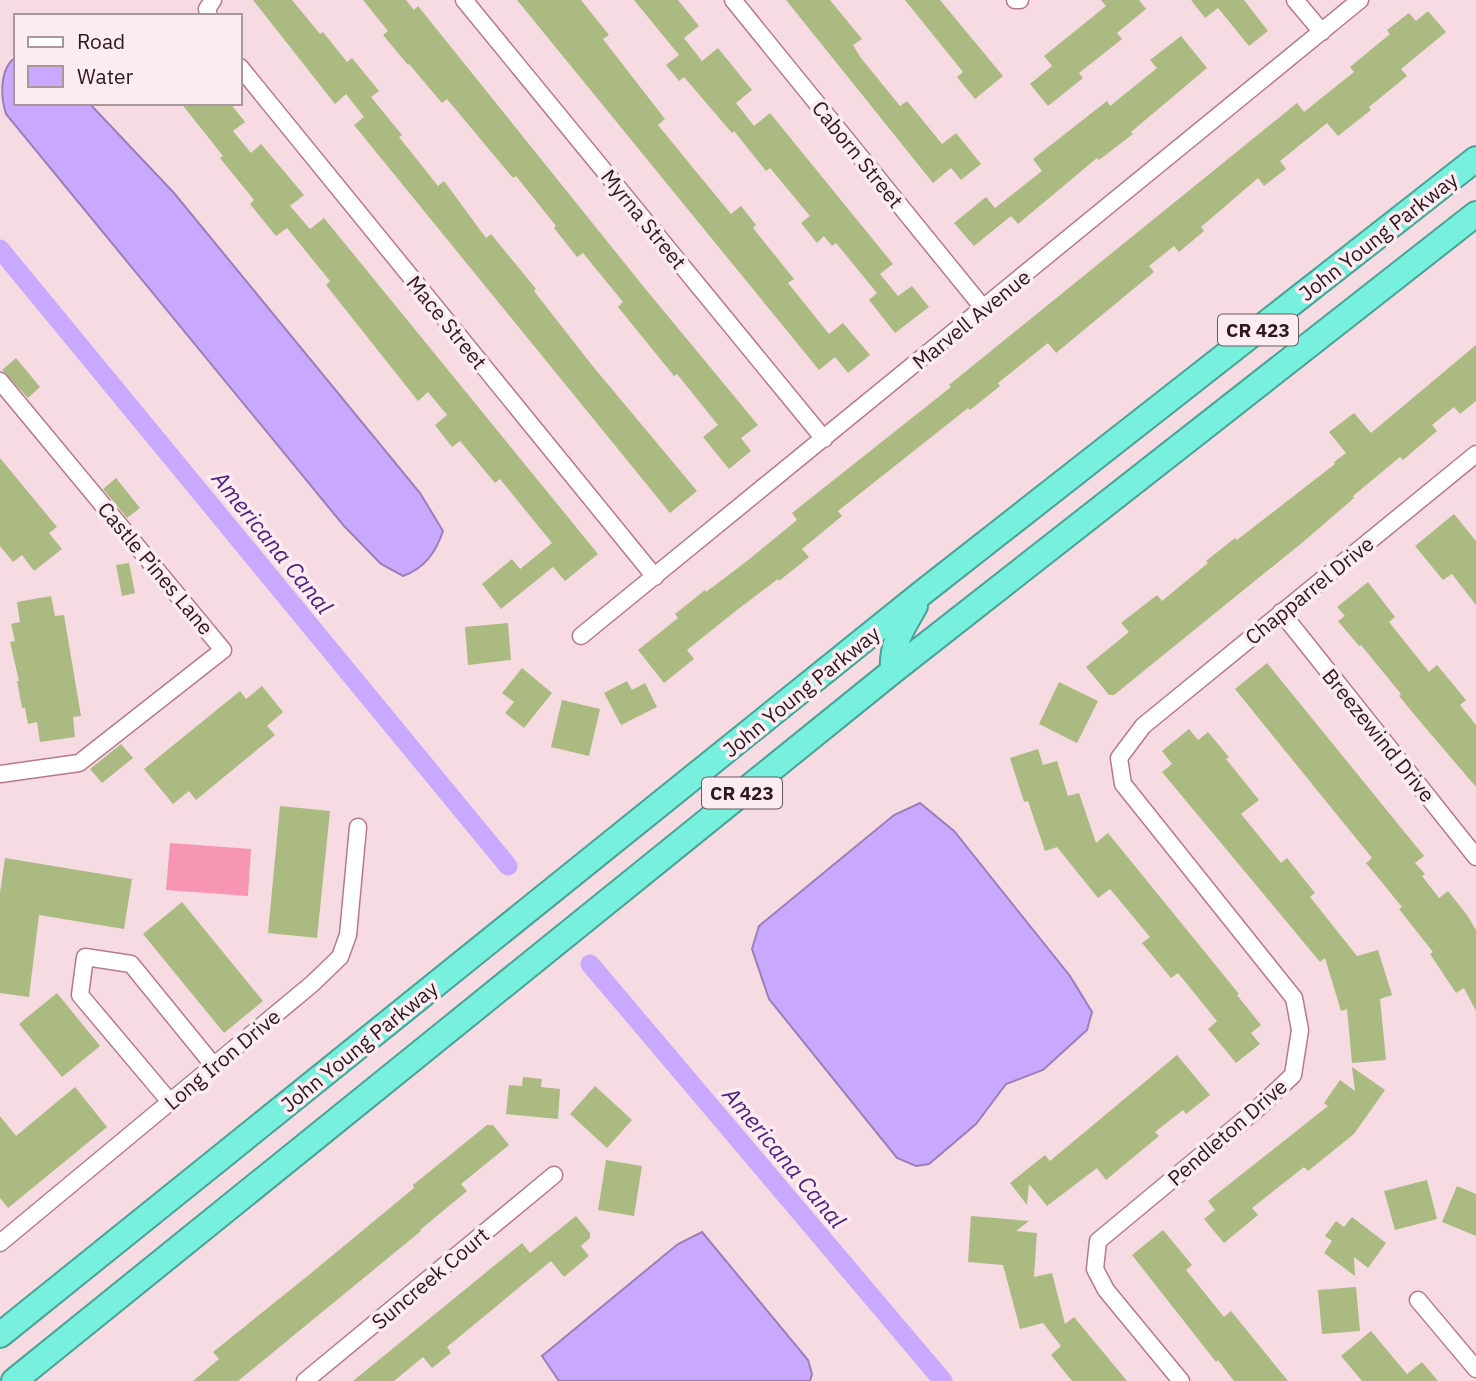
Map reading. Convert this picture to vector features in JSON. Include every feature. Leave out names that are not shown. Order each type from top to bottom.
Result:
[{"type":"highway","name":"John Young Parkway","points":[[0,1335],[922,593],[1476,159]]},
{"type":"highway","name":"John Young Parkway","points":[[14,1381],[893,671],[1476,214]]},
{"type":"highway","points":[[893,671],[892,657],[896,640],[922,593]]},
{"type":"street","name":"Myrna Street","points":[[464,0],[824,439]]},
{"type":"street","name":"Caborn Street","points":[[733,0],[984,309]]},
{"type":"street","points":[[1295,0],[1322,32]]},
{"type":"street","name":"Marvell Avenue","points":[[581,636],[1360,0]]},
{"type":"street","name":"Mace Street","points":[[242,69],[655,577]]},
{"type":"street","name":"Castle Pines Lane","points":[[0,381],[223,650],[79,763],[0,774]]},
{"type":"street","name":"Chapparrel Drive","points":[[1143,726],[1281,612],[1473,462]]},
{"type":"street","name":"Breezewind Drive","points":[[1281,612],[1476,857]]},
{"type":"street","name":"Pendleton Drive","points":[[1143,726],[1119,758],[1123,784],[1294,998],[1300,1030],[1293,1075],[1257,1109],[1098,1241],[1095,1269],[1106,1290],[1181,1381]]},
{"type":"street","name":"Long Iron Drive","points":[[0,1243],[312,984],[340,957],[348,935],[358,827]]},
{"type":"street","points":[[171,1102],[80,995],[85,957],[131,964],[214,1066]]},
{"type":"street","name":"Suncreek Court","points":[[305,1381],[554,1175]]},
{"type":"street","points":[[1418,1300],[1476,1369]]},
{"type":"shaded area","points":[[170,843],[251,849],[248,896],[166,890]]},
{"type":"water","points":[[14,59],[14,105],[91,105],[174,193],[420,493],[443,531],[437,546],[418,569],[403,576],[381,564],[344,526],[6,114],[3,82]]},
{"type":"water","points":[[920,803],[954,831],[1070,976],[1092,1012],[1087,1030],[1043,1070],[1006,1084],[976,1124],[929,1164],[916,1166],[897,1158],[769,999],[752,949],[759,926],[894,815]]},
{"type":"water","points":[[702,1232],[808,1360],[812,1374],[810,1381],[559,1381],[542,1356],[678,1244]]},
{"type":"building","points":[[253,0],[292,0],[347,62],[352,58],[379,91],[371,97],[438,186],[444,181],[486,238],[491,234],[536,289],[534,291],[591,364],[697,491],[670,513],[354,125],[364,117],[346,94],[335,104]]},
{"type":"building","points":[[363,0],[406,0],[414,10],[418,6],[758,425],[741,438],[751,451],[729,469],[703,437],[718,425],[618,307],[623,302],[583,253],[577,257],[516,176],[513,178],[447,99],[442,103],[408,65],[383,35],[388,31]]},
{"type":"building","points":[[517,0],[581,0],[609,35],[603,39],[665,119],[658,125],[731,214],[741,206],[756,225],[753,228],[794,279],[788,283],[829,334],[843,323],[870,355],[848,373],[835,357],[819,370]]},
{"type":"building","points":[[634,0],[678,0],[699,26],[684,38],[702,61],[718,48],[752,90],[736,103],[754,126],[770,113],[893,264],[880,274],[898,296],[912,286],[929,307],[895,333],[869,300],[877,293],[836,243],[832,246],[824,236],[817,243],[801,223],[810,216],[770,168],[766,171],[734,131],[732,133],[684,77],[679,81],[666,65],[679,55]]},
{"type":"building","points":[[786,0],[830,0],[862,39],[853,45],[861,58],[900,106],[907,101],[942,144],[956,133],[981,164],[961,180],[951,168],[933,183]]},
{"type":"building","points":[[905,0],[940,0],[1003,76],[975,99],[957,77],[963,72]]},
{"type":"building","points":[[1101,0],[1139,0],[1146,9],[1117,33],[1122,39],[1079,73],[1083,78],[1048,106],[1030,84],[1052,66],[1044,56],[1106,6]]},
{"type":"building","points":[[1191,0],[1244,0],[1268,31],[1249,46],[1218,8],[1205,18]]},
{"type":"building","points":[[1428,11],[1446,32],[1401,69],[1407,76],[1369,107],[1371,110],[1338,136],[1327,123],[1280,161],[1286,169],[1264,186],[1258,178],[1201,227],[1204,231],[1179,252],[1174,246],[1149,266],[1154,272],[1056,353],[1048,343],[998,383],[1000,386],[970,410],[968,408],[838,511],[842,516],[802,549],[809,557],[687,650],[694,659],[664,683],[638,650],[678,618],[675,614],[797,520],[792,513],[951,387],[949,385],[1297,103],[1304,112],[1354,72],[1350,67],[1390,34],[1387,30],[1409,13],[1416,21]]},
{"type":"building","points":[[1181,36],[1207,68],[1131,132],[1133,134],[1099,160],[1097,158],[1018,224],[1011,216],[974,246],[954,223],[986,197],[995,208],[1042,171],[1033,159],[1107,101],[1110,106],[1157,68],[1150,60]]},
{"type":"building","points":[[183,105],[232,105],[245,122],[233,131],[251,153],[261,144],[304,195],[290,206],[310,229],[324,218],[598,554],[565,581],[553,567],[501,609],[482,584],[512,559],[520,569],[552,543],[500,479],[495,483],[460,441],[452,447],[435,425],[447,415],[428,392],[418,401],[326,285],[330,281],[287,228],[276,236],[250,204],[254,200],[220,158],[223,156]]},
{"type":"building","points":[[1476,345],[1476,401],[1460,414],[1454,407],[1432,425],[1437,431],[1403,460],[1400,457],[1303,542],[1114,695],[1109,695],[1086,667],[1129,632],[1121,623],[1157,595],[1162,601],[1235,538],[1237,540],[1335,464],[1334,462],[1346,453],[1329,432],[1354,413],[1371,433]]},
{"type":"building","points":[[16,358],[40,387],[28,398],[2,370]]},
{"type":"building","points":[[0,458],[57,527],[49,533],[62,549],[34,571],[22,555],[13,562],[0,546]]},
{"type":"building","points":[[116,478],[140,508],[127,518],[103,489]]},
{"type":"building","points":[[1454,514],[1476,541],[1476,605],[1452,574],[1443,580],[1415,546]]},
{"type":"building","points":[[129,563],[135,593],[122,596],[116,565]]},
{"type":"building","points":[[1368,582],[1395,617],[1389,622],[1429,672],[1437,665],[1466,700],[1460,705],[1476,725],[1476,787],[1399,696],[1401,694],[1361,645],[1359,646],[1338,621],[1345,616],[1337,607]]},
{"type":"building","points":[[51,596],[55,616],[64,615],[81,716],[73,717],[75,737],[40,742],[37,722],[28,724],[25,708],[22,708],[10,642],[15,641],[11,624],[20,622],[17,602]]},
{"type":"building","points":[[508,623],[511,660],[468,665],[465,627]]},
{"type":"building","points":[[1267,663],[1424,856],[1415,863],[1439,898],[1448,891],[1467,915],[1476,930],[1476,1011],[1464,988],[1456,993],[1430,954],[1433,952],[1399,909],[1402,907],[1366,863],[1372,858],[1235,689]]},
{"type":"building","points":[[522,668],[552,693],[524,728],[505,713],[514,702],[502,693]]},
{"type":"building","points":[[627,681],[632,690],[645,683],[657,707],[621,725],[604,693]]},
{"type":"building","points":[[1059,682],[1098,701],[1077,743],[1039,724]]},
{"type":"building","points":[[262,686],[283,712],[267,726],[275,735],[196,800],[189,791],[173,804],[144,769],[240,691],[246,699]]},
{"type":"building","points":[[562,700],[600,709],[589,756],[551,747]]},
{"type":"building","points":[[1189,729],[1198,740],[1208,732],[1229,757],[1226,759],[1259,800],[1241,814],[1281,863],[1287,858],[1315,893],[1310,897],[1357,956],[1378,950],[1392,995],[1380,999],[1386,1060],[1352,1063],[1347,1009],[1341,1011],[1325,958],[1320,962],[1162,772],[1172,764],[1162,751]]},
{"type":"building","points":[[121,744],[133,758],[102,783],[90,769]]},
{"type":"building","points":[[1038,749],[1043,765],[1057,761],[1068,796],[1079,793],[1096,843],[1108,833],[1239,994],[1237,995],[1261,1025],[1251,1033],[1260,1044],[1236,1063],[1208,1029],[1217,1021],[1178,973],[1171,978],[1142,943],[1150,937],[1110,889],[1098,898],[1057,847],[1045,851],[1028,801],[1024,802],[1010,758]]},
{"type":"building","points":[[280,806],[330,811],[317,938],[268,933]]},
{"type":"building","points":[[5,858],[132,879],[124,929],[39,915],[29,997],[0,993],[0,893]]},
{"type":"building","points":[[182,902],[263,1001],[224,1033],[143,934]]},
{"type":"building","points":[[57,993],[100,1046],[62,1077],[19,1024]]},
{"type":"building","points":[[1177,1055],[1210,1095],[1186,1114],[1183,1110],[1155,1132],[1159,1136],[1106,1180],[1097,1168],[1047,1206],[1029,1184],[1027,1205],[1010,1183],[1045,1155],[1050,1161]]},
{"type":"building","points":[[1352,1067],[1385,1090],[1354,1134],[1308,1171],[1304,1167],[1252,1208],[1258,1215],[1224,1243],[1204,1219],[1215,1210],[1208,1201],[1328,1106],[1324,1103],[1340,1080],[1355,1091]]},
{"type":"building","points":[[523,1077],[542,1079],[541,1087],[560,1089],[558,1119],[506,1114],[509,1085],[522,1086]]},
{"type":"building","points":[[595,1086],[632,1120],[607,1148],[570,1114]]},
{"type":"building","points":[[75,1087],[107,1127],[8,1208],[0,1198],[0,1116],[16,1136]]},
{"type":"building","points":[[487,1125],[493,1125],[509,1145],[461,1184],[467,1191],[238,1381],[193,1381],[219,1359],[213,1352]]},
{"type":"building","points":[[606,1160],[642,1166],[634,1216],[598,1210]]},
{"type":"building","points":[[1427,1180],[1437,1219],[1395,1230],[1384,1191]]},
{"type":"building","points":[[1457,1186],[1476,1194],[1476,1236],[1442,1222]]},
{"type":"building","points":[[576,1216],[590,1233],[590,1238],[581,1246],[589,1256],[564,1277],[551,1261],[447,1347],[451,1353],[432,1368],[423,1357],[394,1381],[353,1381],[522,1243],[530,1253]]},
{"type":"building","points":[[971,1216],[1029,1221],[1016,1231],[1037,1233],[1034,1277],[1052,1273],[1065,1324],[1074,1317],[1127,1381],[1072,1381],[1051,1355],[1061,1346],[1043,1323],[1020,1329],[1003,1265],[968,1262]]},
{"type":"building","points":[[1352,1217],[1386,1243],[1368,1268],[1354,1257],[1355,1276],[1324,1253],[1332,1241],[1325,1236],[1336,1221],[1344,1227]]},
{"type":"building","points":[[1163,1230],[1192,1265],[1186,1270],[1224,1317],[1231,1311],[1288,1381],[1234,1381],[1218,1360],[1216,1362],[1132,1255]]},
{"type":"building","points":[[1356,1287],[1360,1331],[1322,1334],[1318,1290]]},
{"type":"building","points":[[1371,1331],[1407,1374],[1422,1362],[1438,1381],[1362,1381],[1341,1356]]},
{"type":"waterway","name":"Americana Canal","points":[[0,249],[508,866]]},
{"type":"waterway","name":"Americana Canal","points":[[590,964],[943,1381]]}]
